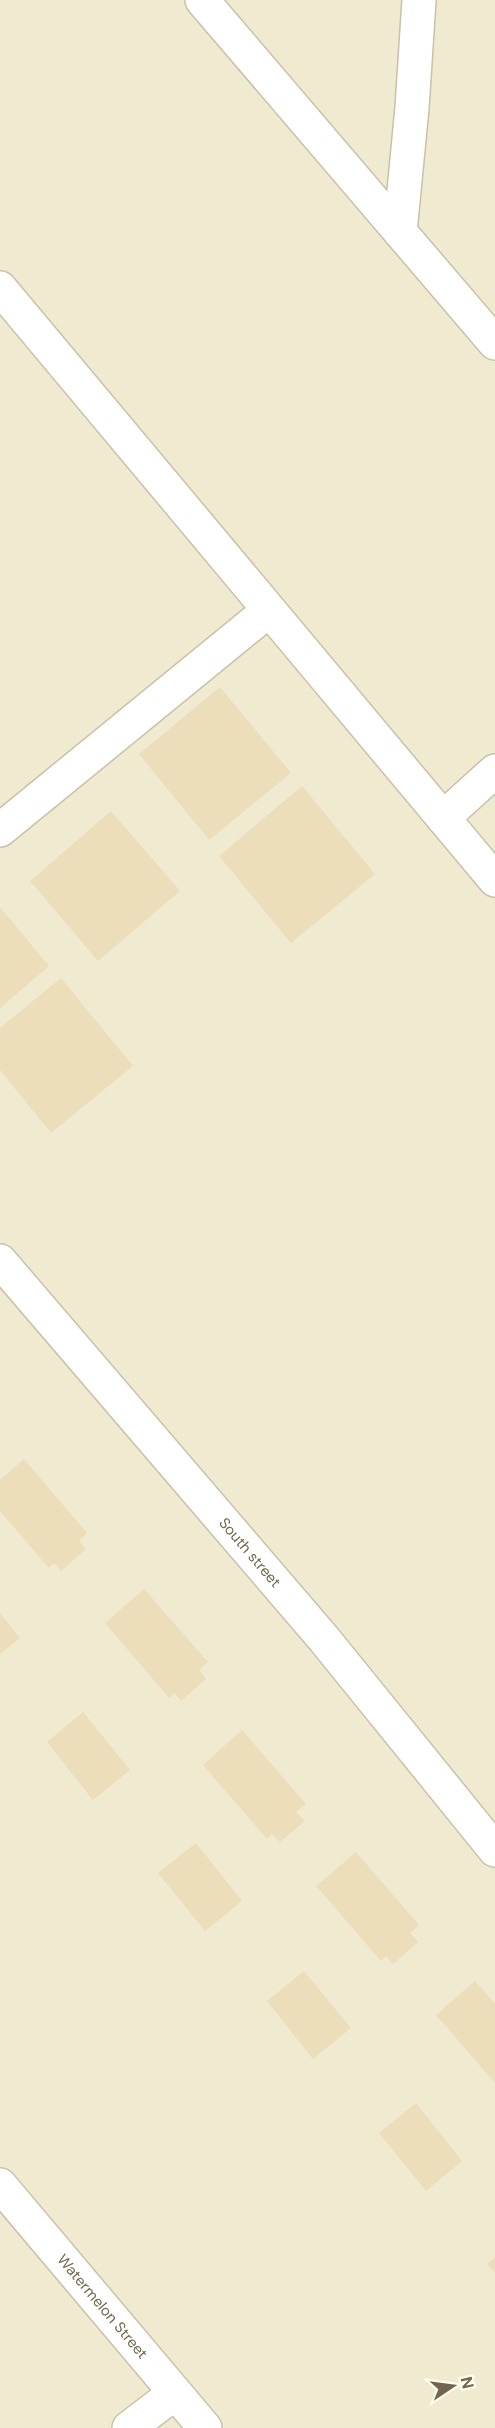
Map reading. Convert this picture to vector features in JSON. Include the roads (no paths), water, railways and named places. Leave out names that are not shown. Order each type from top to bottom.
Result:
[{"type":"street","points":[[201,0],[495,343]]},
{"type":"street","points":[[400,232],[412,108],[419,0]]},
{"type":"street","points":[[0,288],[495,880]]},
{"type":"street","points":[[0,830],[268,611]]},
{"type":"street","points":[[443,818],[495,771]]},
{"type":"street","name":"South street","points":[[0,1261],[324,1639],[495,1850]]},
{"type":"street","name":"Watermelon Street","points":[[0,2185],[205,2428]]},
{"type":"street","points":[[129,2428],[175,2393]]}]
